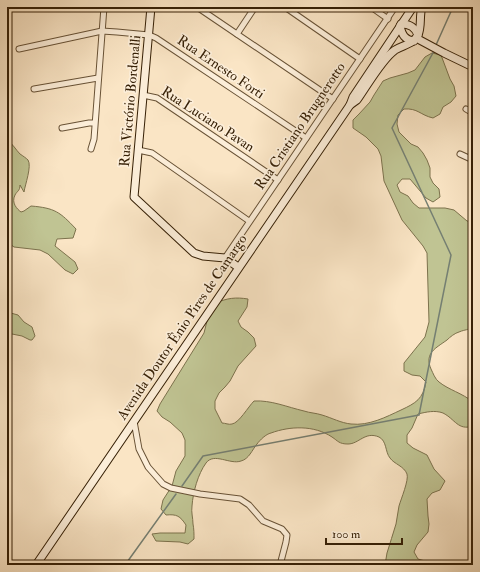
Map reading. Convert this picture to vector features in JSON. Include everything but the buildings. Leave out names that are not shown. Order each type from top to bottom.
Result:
[{"type":"main road","name":"Rua Victório Bordenalli","points":[[151,7],[134,197],[194,253],[203,256],[225,258]]},
{"type":"main road","name":"Avenida Doutor Ênio Pires de Camargo","points":[[36,565],[350,105],[353,97],[413,7]]},
{"type":"main road","points":[[416,38],[420,27],[422,7]]},
{"type":"main road","points":[[416,38],[416,30],[413,26],[407,24],[400,25],[401,32],[404,37],[409,40],[416,38],[473,67]]},
{"type":"main road","name":"Avenida Doutor Ênio Pires de Camargo","points":[[350,105],[357,100],[388,56],[416,38]]},
{"type":"main road","points":[[225,258],[238,267]]},
{"type":"street","points":[[91,148],[94,139],[94,123],[104,7]]},
{"type":"street","points":[[197,7],[333,99]]},
{"type":"street","points":[[237,34],[255,7]]},
{"type":"street","points":[[285,7],[360,59]]},
{"type":"street","points":[[372,7],[388,19]]},
{"type":"street","name":"Rua Cristiano Brugnerotto","points":[[225,258],[396,7]]},
{"type":"street","name":"Rua Ernesto Forti","points":[[19,48],[102,32],[148,35],[163,42],[306,138]]},
{"type":"street","points":[[34,89],[98,78]]},
{"type":"street","name":"Rua Luciano Pavan","points":[[143,95],[157,98],[278,180]]},
{"type":"street","points":[[466,109],[473,113]]},
{"type":"street","points":[[62,128],[94,123]]},
{"type":"street","points":[[138,150],[152,153],[250,221]]},
{"type":"street","points":[[460,154],[473,160]]},
{"type":"street","points":[[134,421],[139,449],[148,466],[163,484],[171,488],[240,499],[249,505],[263,521],[282,529],[287,535],[280,565]]},
{"type":"green space","points":[[432,53],[441,55],[454,86],[456,96],[451,102],[443,107],[440,114],[433,118],[413,110],[404,109],[398,115],[397,124],[399,132],[411,144],[418,147],[423,153],[430,168],[430,177],[439,189],[440,197],[433,202],[426,198],[410,179],[402,179],[397,185],[400,192],[408,196],[419,208],[445,208],[454,210],[467,221],[473,222],[473,326],[456,333],[435,348],[430,355],[429,363],[434,376],[438,381],[473,402],[473,426],[460,426],[443,413],[427,412],[418,414],[407,435],[407,443],[413,448],[427,455],[434,469],[445,481],[440,490],[432,493],[427,499],[429,524],[428,532],[417,545],[414,552],[418,559],[439,565],[385,565],[396,524],[399,506],[406,485],[407,474],[404,469],[390,458],[382,439],[379,437],[370,436],[356,442],[345,444],[318,430],[302,428],[286,429],[263,437],[244,460],[237,462],[218,459],[209,460],[201,472],[193,495],[192,510],[194,539],[188,544],[180,542],[156,541],[152,534],[185,533],[186,525],[178,516],[166,515],[161,509],[163,500],[172,486],[176,471],[185,456],[185,440],[182,433],[162,417],[157,411],[204,333],[208,317],[216,303],[232,298],[248,299],[247,307],[238,321],[241,327],[254,338],[256,346],[238,366],[230,381],[219,393],[215,401],[215,409],[222,423],[235,423],[254,401],[260,401],[320,414],[340,422],[364,424],[383,418],[415,403],[423,393],[426,382],[420,376],[412,375],[404,371],[404,363],[425,337],[429,322],[427,253],[402,220],[384,181],[381,156],[378,149],[366,137],[353,128],[353,120],[370,102],[383,81],[415,70],[425,57]]},
{"type":"green space","points":[[7,140],[28,160],[29,163],[29,171],[24,192],[20,185],[14,198],[16,207],[21,212],[31,206],[52,210],[61,215],[76,229],[73,238],[57,239],[55,246],[75,262],[78,269],[73,274],[65,270],[48,254],[40,250],[14,247],[7,242]]},
{"type":"green space","points":[[7,312],[18,315],[24,322],[32,327],[35,336],[32,340],[7,333]]},
{"type":"waterway","points":[[436,45],[453,7]]},
{"type":"waterway","points":[[182,486],[203,456],[419,415],[451,255],[392,128],[434,51]]},
{"type":"waterway","points":[[125,565],[176,494]]}]
